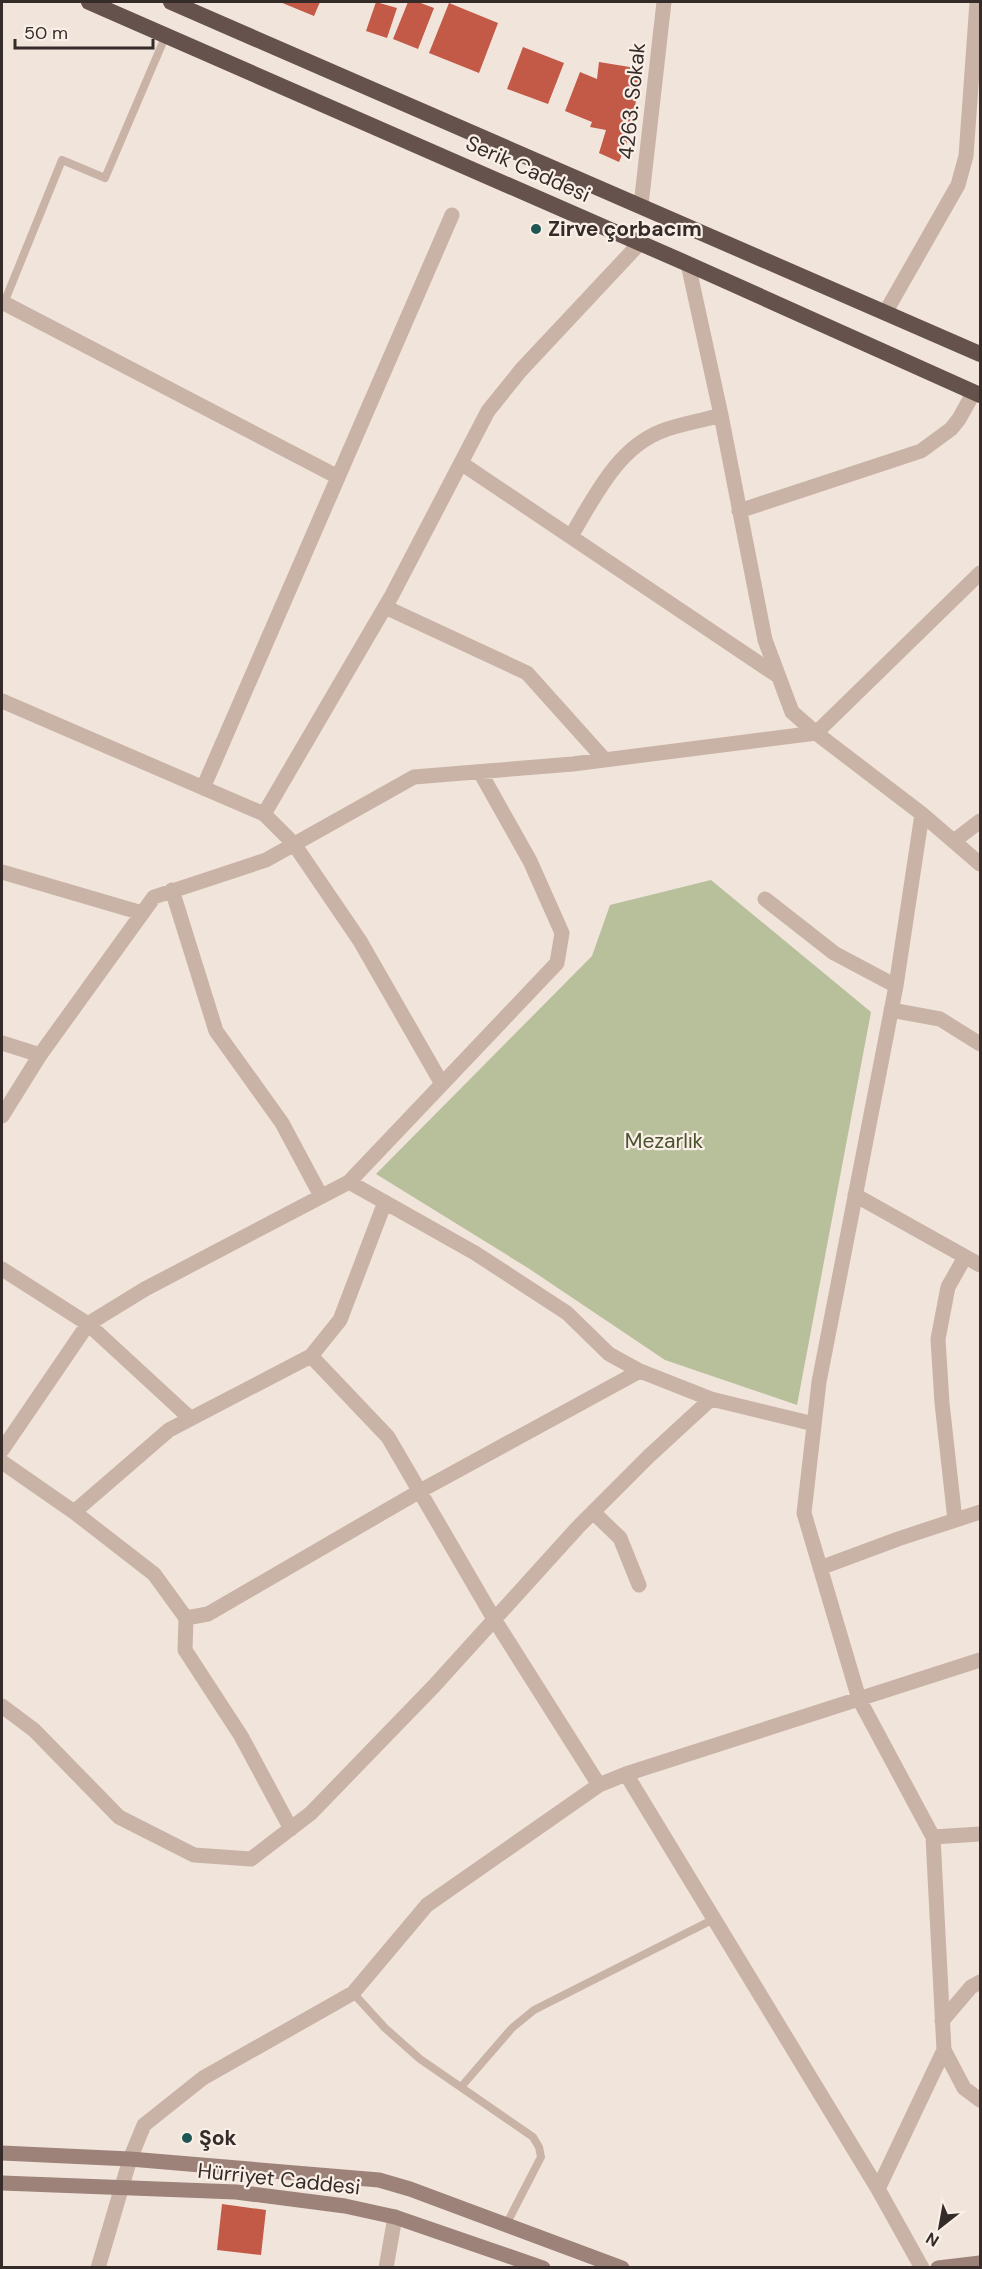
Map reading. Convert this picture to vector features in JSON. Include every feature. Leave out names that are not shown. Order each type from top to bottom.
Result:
[{"type":"highway","name":"Serik Caddesi","points":[[89,2],[640,243],[977,394]]},
{"type":"highway","name":"Serik Caddesi","points":[[174,2],[981,354]]},
{"type":"main road","points":[[2,2153],[130,2159],[379,2180],[410,2189],[622,2268]]},
{"type":"main road","name":"Hürriyet Caddesi","points":[[2,2183],[236,2192],[345,2206],[395,2217],[543,2268]]},
{"type":"main road","points":[[938,2268],[981,2263]]},
{"type":"street","name":"4263. Sokak","points":[[641,205],[664,2]]},
{"type":"street","points":[[885,312],[958,185],[966,156],[977,2]]},
{"type":"street","points":[[203,788],[452,215]]},
{"type":"street","points":[[264,814],[385,607],[488,411],[521,370],[640,243]]},
{"type":"street","points":[[687,264],[721,415],[765,640],[792,712],[922,814],[981,864]]},
{"type":"street","points":[[3,302],[338,477]]},
{"type":"street","points":[[739,512],[921,451],[951,429],[977,394]]},
{"type":"street","points":[[571,536],[611,473],[638,445],[661,432],[721,415]]},
{"type":"street","points":[[461,463],[778,675]]},
{"type":"street","points":[[2,1116],[40,1055],[154,897],[266,860],[414,777],[605,760],[816,733],[981,573]]},
{"type":"street","points":[[385,607],[527,673],[605,760]]},
{"type":"street","points":[[2,701],[264,814],[294,844],[360,941],[442,1084]]},
{"type":"street","points":[[2,1450],[88,1324],[145,1289],[349,1182],[557,963],[562,933],[530,861],[480,772]]},
{"type":"street","points":[[922,814],[896,986],[819,1382],[804,1513],[859,1699],[933,1837],[944,2050],[964,2088],[981,2100]]},
{"type":"street","points":[[954,842],[981,821]]},
{"type":"street","points":[[2,872],[142,913]]},
{"type":"street","points":[[172,891],[216,1031],[282,1123],[321,1196]]},
{"type":"street","points":[[765,899],[834,953],[896,986]]},
{"type":"street","points":[[891,1010],[940,1019],[981,1044]]},
{"type":"street","points":[[2,1043],[40,1055]]},
{"type":"street","points":[[349,1182],[475,1253],[567,1313],[609,1354],[640,1371],[711,1399],[814,1424]]},
{"type":"street","points":[[855,1195],[981,1265]]},
{"type":"street","points":[[74,1512],[169,1430],[311,1356],[339,1320],[385,1202]]},
{"type":"street","points":[[956,1520],[942,1403],[938,1339],[948,1287],[965,1257]]},
{"type":"street","points":[[2,1269],[88,1324],[190,1418]]},
{"type":"street","points":[[311,1356],[388,1437],[494,1619],[599,1785]]},
{"type":"street","points":[[186,1618],[208,1614],[420,1491],[640,1371]]},
{"type":"street","points":[[2,1706],[34,1730],[119,1817],[194,1855],[251,1859],[311,1813],[434,1686],[593,1512],[711,1399]]},
{"type":"street","points":[[2,1462],[74,1512],[154,1574],[186,1618],[185,1650],[241,1736],[291,1829]]},
{"type":"street","points":[[593,1512],[620,1538],[639,1585]]},
{"type":"street","points":[[820,1568],[981,1512]]},
{"type":"street","points":[[98,2268],[130,2159],[144,2125],[203,2078],[354,1993],[427,1905],[599,1785],[626,1774],[981,1660]]},
{"type":"street","points":[[626,1774],[878,2189],[922,2268]]},
{"type":"street","points":[[933,1837],[981,1834]]},
{"type":"street","points":[[942,2021],[971,1987],[981,1982]]},
{"type":"street","points":[[878,2189],[944,2050]]},
{"type":"street","points":[[386,2268],[395,2217]]},
{"type":"lane","points":[[3,302],[62,160],[105,178],[166,35]]},
{"type":"lane","points":[[461,2087],[512,2028],[534,2010],[714,1919]]},
{"type":"lane","points":[[354,1993],[402,2043],[461,2087],[525,2130],[539,2146],[541,2157],[506,2225]]},
{"type":"green space","name":"Mezarlık","points":[[711,880],[871,1012],[797,1405],[665,1360],[528,1268],[376,1174],[592,956],[610,905]]},
{"type":"building","points":[[280,2],[320,2],[314,16]]},
{"type":"building","points":[[376,2],[397,8],[387,38],[366,31]]},
{"type":"building","points":[[408,2],[418,2],[434,8],[418,49],[393,39]]},
{"type":"building","points":[[449,3],[498,23],[479,73],[429,53]]},
{"type":"building","points":[[523,47],[564,63],[548,104],[507,89]]},
{"type":"building","points":[[599,62],[642,69],[629,138],[619,162],[599,153],[606,130],[590,127],[592,122],[565,111],[580,72],[597,79]]},
{"type":"building","points":[[222,2204],[266,2210],[261,2255],[217,2250]]},
{"type":"place","name":"Zirve çorbacım","points":[[536,229]]},
{"type":"place","name":"Şok","points":[[187,2138]]}]
